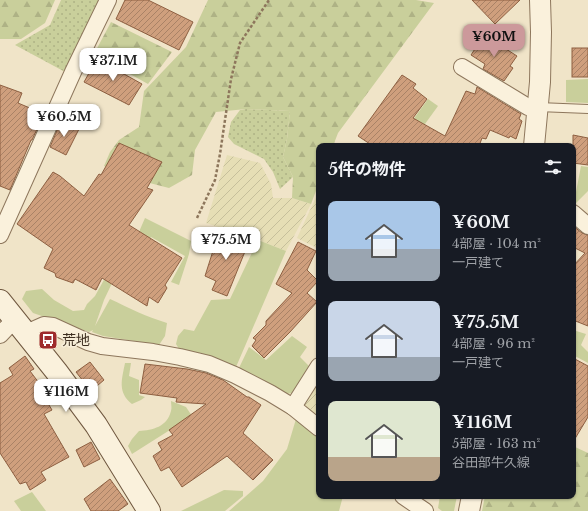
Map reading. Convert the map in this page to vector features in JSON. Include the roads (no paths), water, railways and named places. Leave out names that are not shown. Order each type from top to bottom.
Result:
[{"type":"main road","points":[[0,301],[56,371],[96,425],[149,511]]},
{"type":"street","points":[[0,235],[73,72],[108,0]]},
{"type":"street","points":[[534,143],[540,75],[540,0]]},
{"type":"street","points":[[462,67],[528,107],[538,108]]},
{"type":"street","points":[[576,216],[588,226]]},
{"type":"street","points":[[0,335],[20,326],[53,326],[88,342],[102,346],[153,352],[209,364],[235,375],[270,393],[293,407],[316,426]]},
{"type":"street","points":[[293,407],[316,371]]},
{"type":"street","points":[[407,499],[425,511]]},
{"type":"street","points":[[469,511],[471,499]]},
{"type":"lane","points":[[538,108],[588,109]]},
{"type":"place","name":"荒地","points":[[48,340]]}]
